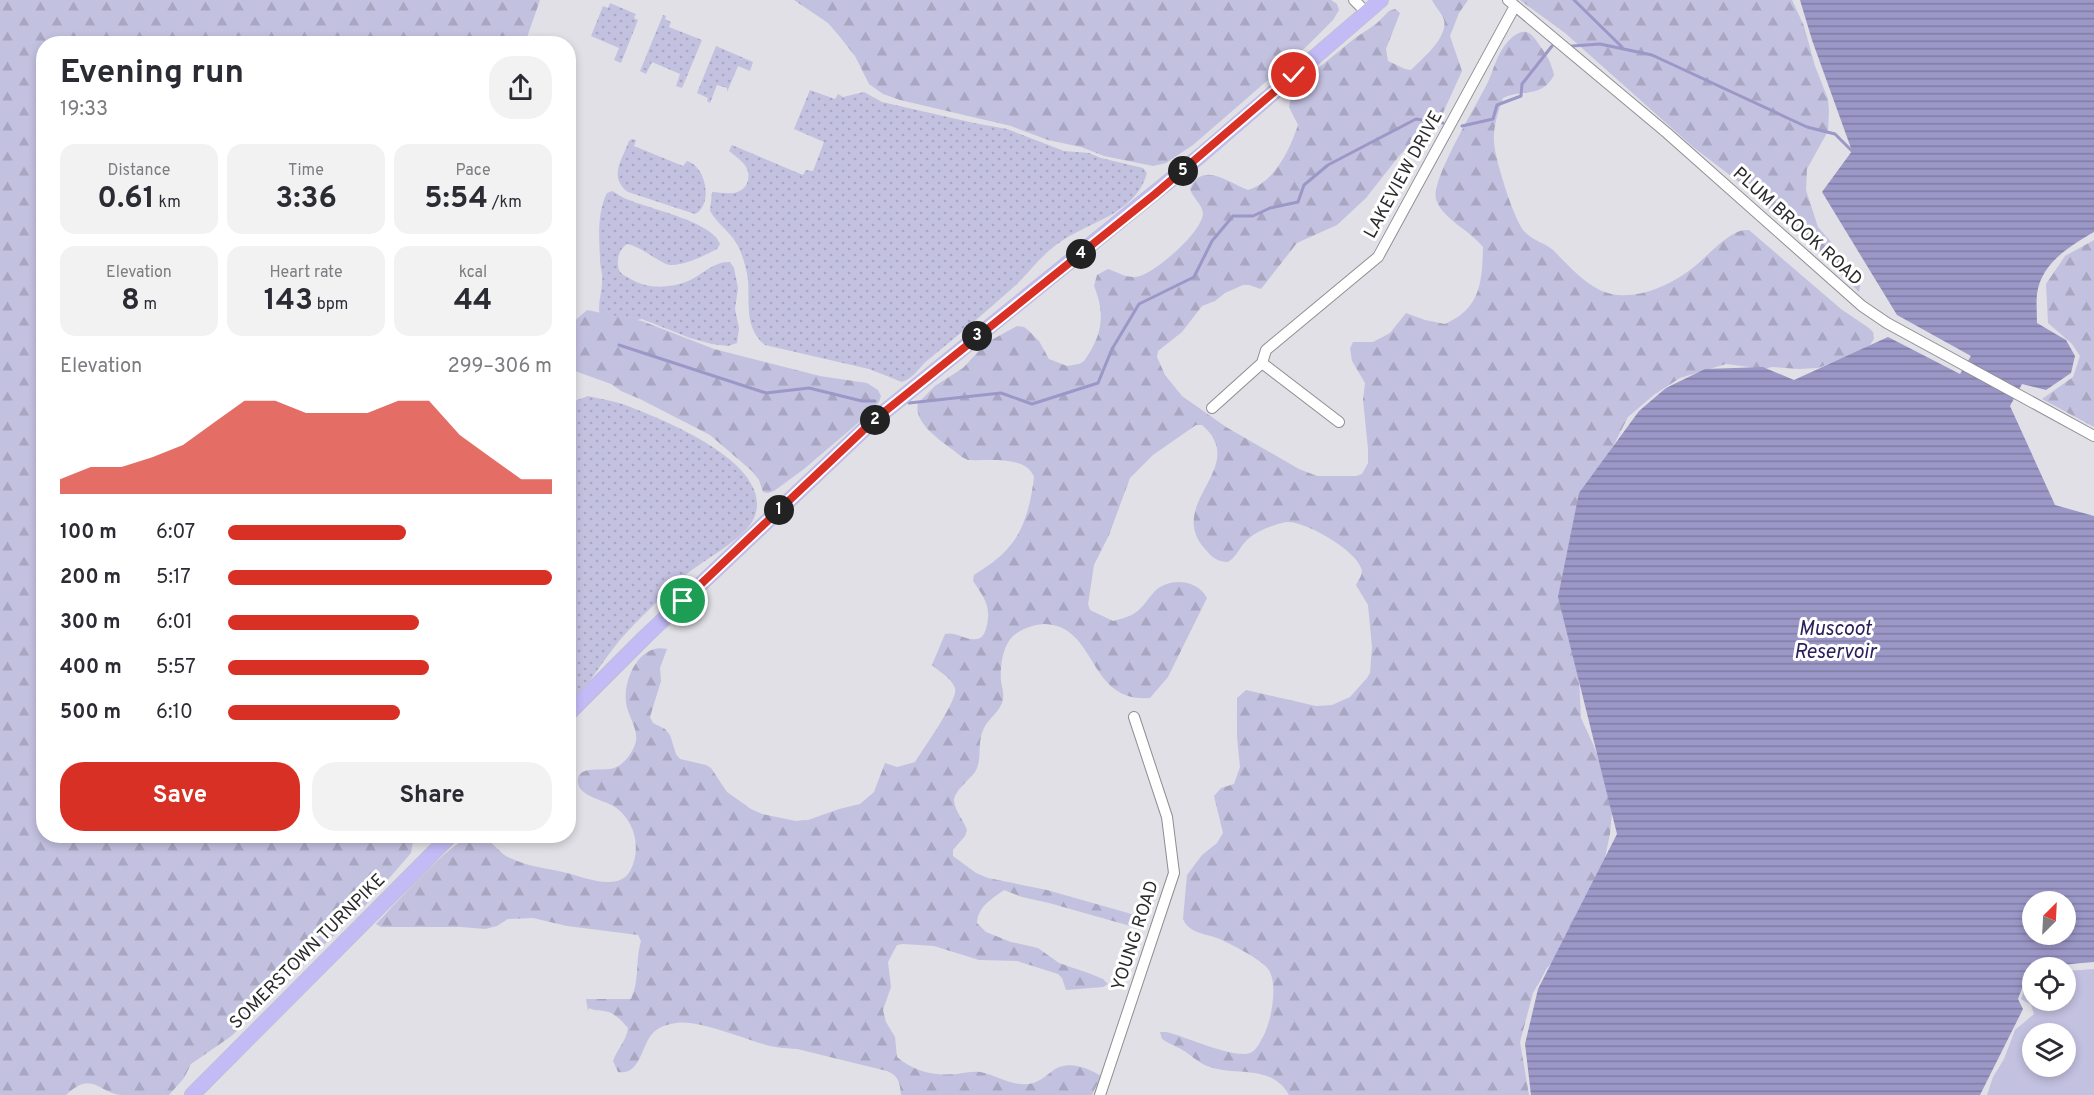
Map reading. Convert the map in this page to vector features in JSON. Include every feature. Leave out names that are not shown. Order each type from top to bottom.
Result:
[{"type":"main road","points":[[576,706],[646,636],[873,421],[1182,171],[1381,0]]},
{"type":"main road","name":"SOMERSTOWN TURNPIKE","points":[[192,1095],[443,843]]},
{"type":"street","points":[[1354,0],[1366,12]]},
{"type":"street","name":"LAKEVIEW DRIVE","points":[[1212,408],[1262,363],[1266,350],[1378,257],[1511,3]]},
{"type":"street","name":"PLUM BROOK ROAD","points":[[1511,3],[1667,133],[1862,306],[1887,323],[2094,436]]},
{"type":"street","points":[[1262,363],[1339,422]]},
{"type":"street","name":"YOUNG ROAD","points":[[1100,1095],[1174,873],[1167,817],[1134,717]]},
{"type":"green space","points":[[0,0],[540,0],[527,36],[36,36],[36,843],[413,843],[411,853],[365,906],[285,982],[248,1021],[230,1037],[191,1064],[184,1078],[169,1095],[121,1095],[89,1083],[82,1084],[66,1095],[0,1095]]},
{"type":"green space","points":[[794,0],[1331,0],[1337,4],[1339,10],[1333,20],[1307,46],[1193,145],[1166,163],[1153,166],[1104,156],[1081,147],[1048,140],[1011,126],[883,94],[869,84],[855,56],[828,23]]},
{"type":"green space","points":[[1432,0],[1468,0],[1459,13],[1450,36],[1462,71],[1438,124],[1430,132],[1413,141],[1366,198],[1337,225],[1297,243],[1261,289],[1243,285],[1202,306],[1182,332],[1158,351],[1157,357],[1165,375],[1182,396],[1226,427],[1299,469],[1317,476],[1362,474],[1368,463],[1363,400],[1365,383],[1352,361],[1350,348],[1353,342],[1373,342],[1390,333],[1406,313],[1445,324],[1457,318],[1473,302],[1482,272],[1483,247],[1444,213],[1436,199],[1436,189],[1456,141],[1488,82],[1496,60],[1512,37],[1522,32],[1530,34],[1536,40],[1548,58],[1554,75],[1549,83],[1537,90],[1503,98],[1495,125],[1494,142],[1501,175],[1525,232],[1552,249],[1591,285],[1609,293],[1627,295],[1646,292],[1674,281],[1726,239],[1741,231],[1749,230],[1841,309],[1869,328],[1873,332],[1874,339],[1860,352],[1818,368],[1772,367],[1764,369],[1726,364],[1680,378],[1655,394],[1628,417],[1605,462],[1578,656],[1581,718],[1609,786],[1612,812],[1610,834],[1600,881],[1560,953],[1547,968],[1533,993],[1520,1042],[1529,1095],[1289,1095],[1282,1085],[1273,1079],[1263,1075],[1207,1066],[1162,1039],[1160,1032],[1166,1032],[1232,1053],[1250,1053],[1264,1035],[1271,1012],[1273,983],[1268,969],[1252,956],[1229,944],[1189,928],[1183,919],[1187,875],[1202,855],[1217,843],[1223,833],[1214,796],[1221,788],[1234,784],[1240,767],[1237,698],[1246,690],[1316,706],[1332,705],[1350,697],[1367,678],[1370,673],[1372,647],[1368,605],[1356,585],[1362,570],[1350,553],[1329,538],[1307,527],[1286,522],[1252,536],[1228,562],[1215,558],[1205,549],[1195,532],[1194,516],[1214,471],[1217,456],[1215,440],[1202,425],[1196,425],[1153,455],[1130,478],[1109,535],[1094,565],[1088,604],[1090,610],[1113,621],[1135,613],[1162,586],[1181,582],[1199,588],[1207,598],[1168,677],[1150,698],[1130,696],[1114,689],[1075,637],[1062,628],[1040,624],[1020,631],[1012,637],[1005,650],[1001,671],[1003,700],[1000,708],[983,731],[977,768],[959,790],[954,801],[967,830],[965,836],[953,850],[953,856],[976,873],[1142,917],[1144,923],[1140,927],[1134,927],[1022,897],[1004,890],[986,904],[980,912],[977,923],[986,932],[1011,942],[1038,948],[1059,963],[1103,979],[1108,984],[1103,987],[1066,990],[1058,974],[1017,961],[979,960],[934,946],[897,945],[888,962],[891,987],[883,1010],[886,1022],[895,1037],[897,1057],[904,1062],[932,1073],[980,1072],[1022,1084],[1037,1082],[1062,1066],[1079,1066],[1101,1076],[1092,1095],[901,1095],[898,1080],[887,1071],[797,1049],[770,1046],[710,1027],[686,1023],[671,1024],[657,1029],[650,1036],[637,1064],[626,1072],[618,1072],[613,1061],[626,1037],[628,1028],[611,1013],[589,1008],[588,1011],[586,999],[631,999],[636,985],[641,941],[638,935],[567,926],[533,918],[508,919],[497,926],[485,929],[381,927],[376,924],[438,860],[460,843],[491,843],[505,855],[517,861],[591,880],[609,882],[625,877],[634,863],[636,854],[632,828],[615,807],[583,792],[578,783],[578,777],[585,771],[618,766],[631,753],[636,736],[626,702],[627,683],[635,664],[641,657],[657,648],[667,649],[660,668],[661,681],[650,717],[653,723],[665,729],[670,735],[680,759],[711,768],[727,792],[762,814],[796,821],[808,820],[860,804],[874,792],[885,763],[897,767],[915,762],[946,713],[955,694],[951,681],[932,665],[945,634],[973,639],[982,637],[984,634],[988,621],[988,609],[973,581],[974,575],[1001,556],[1019,533],[1029,506],[1034,477],[1030,470],[1015,462],[968,460],[962,457],[926,427],[920,419],[918,403],[935,386],[963,368],[986,343],[1017,326],[1024,327],[1039,341],[1049,359],[1067,366],[1084,361],[1095,343],[1100,325],[1100,306],[1094,286],[1097,275],[1108,269],[1128,276],[1140,276],[1178,250],[1195,231],[1203,214],[1190,189],[1195,180],[1209,175],[1248,190],[1258,186],[1274,172],[1291,144],[1298,125],[1289,107],[1292,93],[1300,83],[1355,38],[1376,24],[1389,11],[1395,9],[1400,13],[1386,49],[1388,61],[1411,70],[1438,41],[1444,27],[1443,17]]},
{"type":"green space","points":[[1520,0],[1792,0],[1804,26],[1815,66],[1828,99],[1829,111],[1828,131],[1807,169],[1806,190],[1818,227],[1831,242],[1848,270],[1858,280],[1859,292],[1752,192],[1693,147],[1565,33]]},
{"type":"green space","points":[[610,3],[636,14],[634,18],[638,20],[621,63],[614,60],[619,48],[591,36],[603,6],[608,8]]},
{"type":"green space","points":[[663,15],[671,22],[669,27],[702,40],[682,88],[676,86],[680,74],[652,62],[646,74],[640,71]]},
{"type":"green space","points":[[716,46],[753,62],[750,71],[738,66],[727,92],[727,88],[717,85],[710,103],[707,101],[708,98],[697,93]]},
{"type":"green space","points":[[810,90],[835,99],[838,94],[843,97],[864,92],[882,102],[1007,129],[1064,151],[1089,153],[1143,168],[1147,173],[1132,199],[1109,216],[1068,237],[1051,249],[1017,284],[929,359],[914,375],[902,382],[869,369],[765,345],[754,331],[749,315],[745,264],[733,238],[710,211],[712,192],[737,192],[747,184],[748,172],[741,160],[729,151],[732,145],[803,175],[806,170],[813,171],[824,142],[794,129]]},
{"type":"green space","points":[[636,140],[634,146],[683,166],[687,161],[694,165],[703,178],[705,186],[706,195],[701,209],[695,214],[628,192],[622,186],[618,168],[629,141]]},
{"type":"green space","points":[[612,191],[627,199],[694,223],[715,236],[720,244],[717,249],[692,261],[677,265],[666,264],[627,244],[620,253],[618,267],[623,274],[635,282],[650,286],[665,286],[681,284],[713,266],[730,262],[734,268],[738,288],[735,309],[739,328],[737,343],[728,346],[712,344],[642,319],[628,322],[600,315],[602,279],[599,225],[607,193]]},
{"type":"green space","points":[[2094,240],[2094,427],[2042,399],[2073,377],[2080,356],[2072,344],[2048,323],[2046,284],[2065,256]]},
{"type":"green space","points":[[587,310],[642,321],[714,349],[820,376],[867,383],[878,390],[881,396],[879,402],[865,417],[804,469],[774,491],[763,492],[759,480],[752,471],[710,435],[611,384],[576,371],[576,320]]},
{"type":"green space","points":[[588,396],[618,403],[667,422],[690,434],[735,464],[750,481],[757,500],[753,520],[748,528],[688,573],[641,618],[619,641],[576,700],[576,400]]},
{"type":"green space","points":[[2094,969],[2094,1095],[1987,1095],[2015,1030],[2022,1024],[2022,1077],[2076,1077],[2076,1023],[2023,1023],[2034,1014],[2033,1011],[2076,1011],[2076,970]]},
{"type":"water","name":"Muscoot Reservoir","points":[[1800,0],[2094,0],[2094,232],[2066,250],[2050,264],[2040,283],[2037,297],[2037,323],[2066,340],[2075,356],[2071,373],[2046,390],[2022,384],[2010,406],[2055,505],[2094,516],[2094,962],[2076,964],[2076,957],[2022,957],[2022,988],[2018,999],[2022,1011],[1980,1095],[1531,1095],[1525,1044],[1538,989],[1617,834],[1558,597],[1579,493],[1639,411],[1666,388],[1705,369],[1763,367],[1794,380],[1888,337],[1960,374],[1971,356],[1897,315],[1822,192],[1852,151]]},
{"type":"waterway","points":[[1574,0],[1622,47]]},
{"type":"waterway","points":[[1572,46],[1600,44],[1652,55],[1807,127],[1835,134],[1852,151]]},
{"type":"waterway","points":[[1462,126],[1493,119],[1497,105],[1521,96],[1522,84],[1552,46]]},
{"type":"waterway","points":[[909,403],[1001,393],[1032,404],[1098,383],[1112,349],[1139,304],[1194,277],[1212,241],[1233,216],[1253,216],[1270,208],[1298,202],[1304,185],[1328,165],[1416,119],[1443,123]]},
{"type":"waterway","points":[[619,345],[766,393],[809,388],[862,401],[875,401]]},
{"type":"route","points":[[683,601],[873,421],[1155,194],[1294,75]]}]
